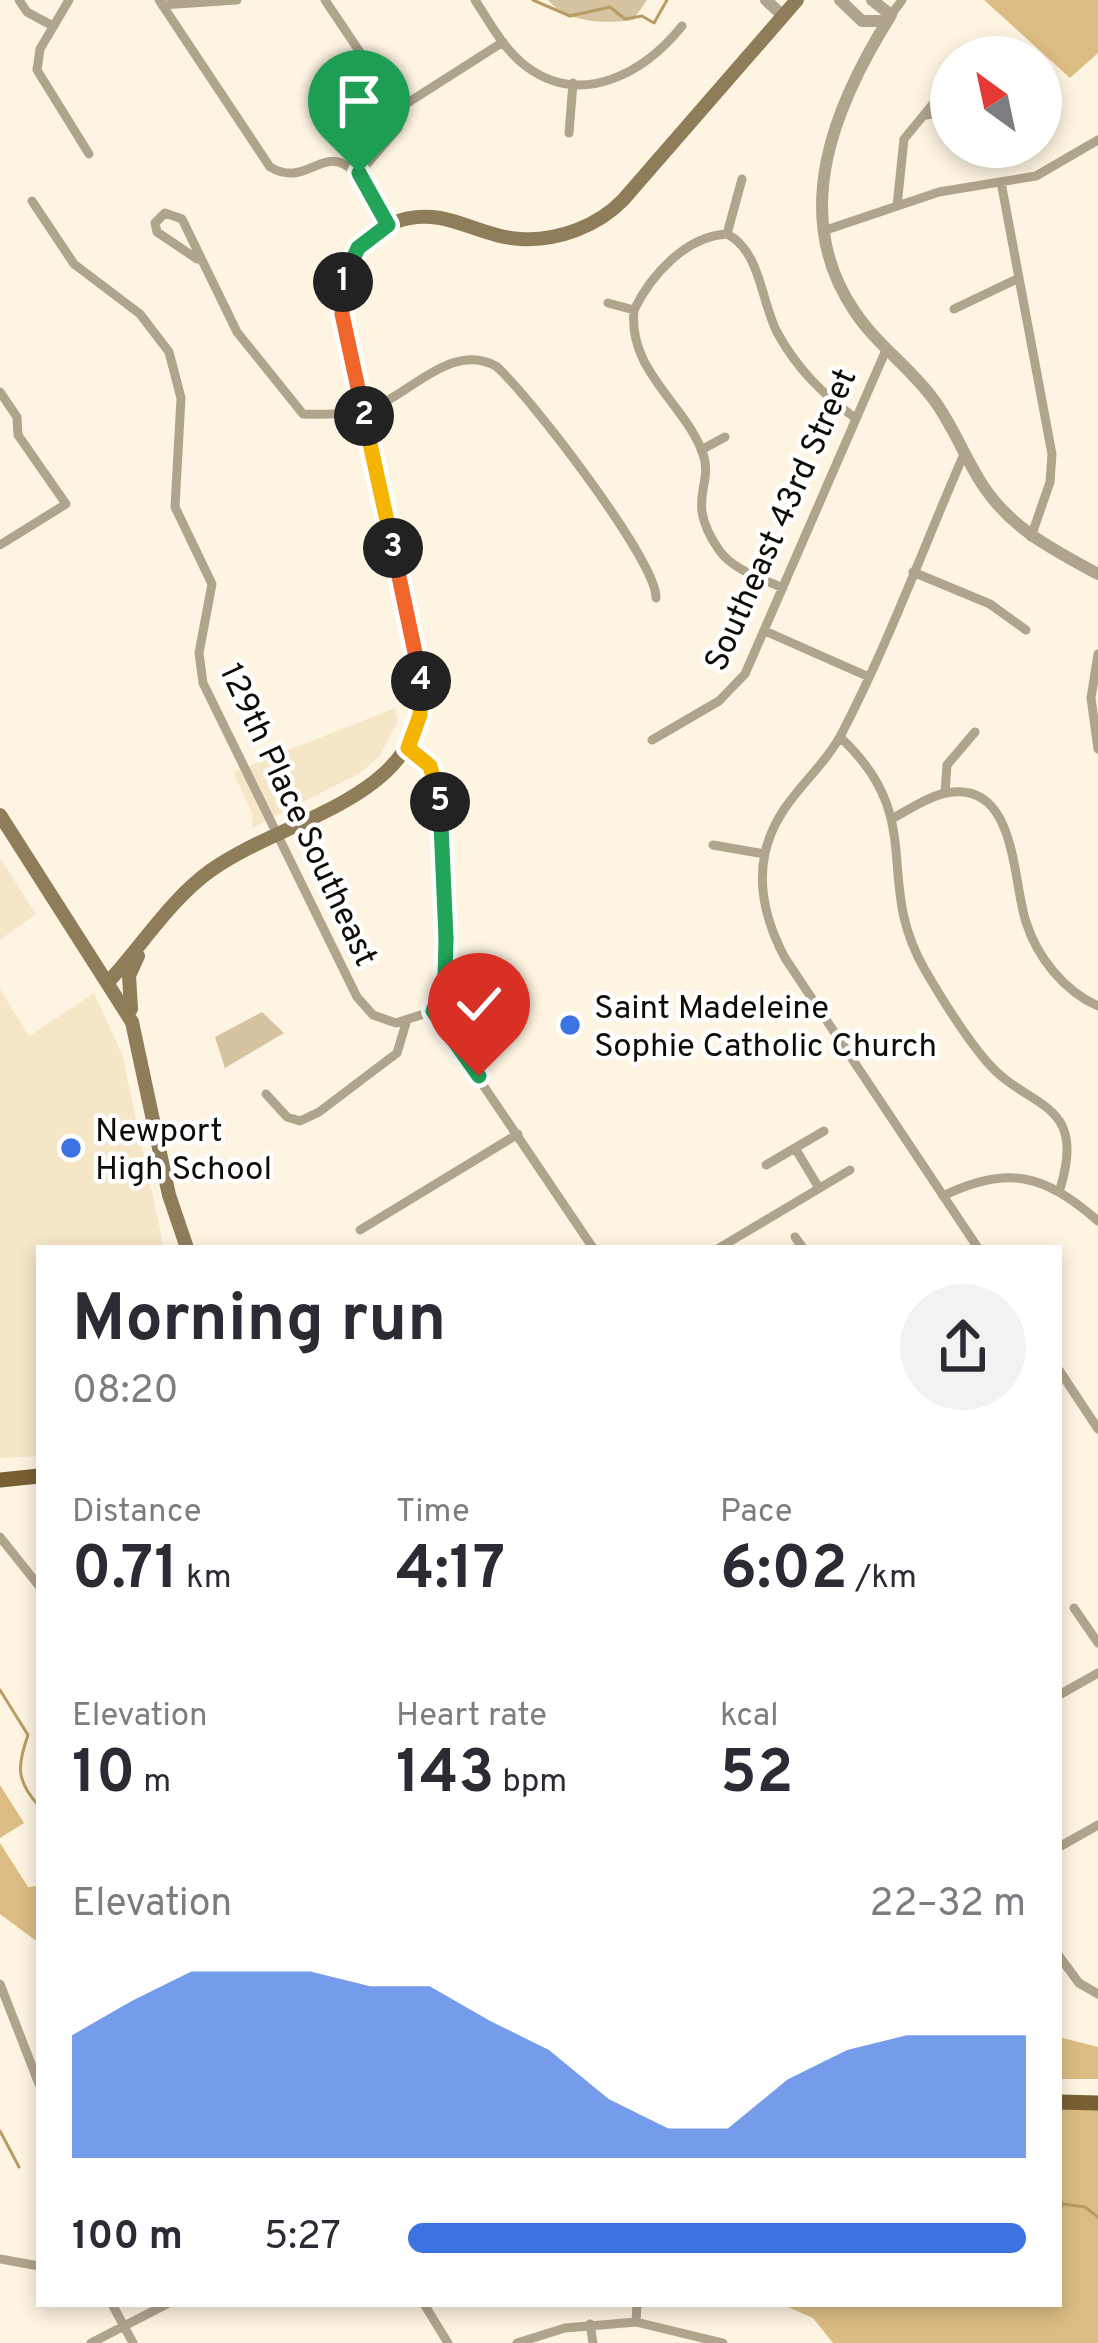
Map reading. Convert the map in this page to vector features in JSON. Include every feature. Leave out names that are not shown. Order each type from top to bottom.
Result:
[{"type":"main road","points":[[110,980],[208,872],[383,777],[408,748],[420,715],[422,688],[362,410],[342,292],[358,248],[388,225],[427,217],[498,236],[536,239],[601,219],[623,200],[797,0]]},
{"type":"main road","points":[[0,814],[110,980],[132,1022]]},
{"type":"main road","points":[[146,940],[129,976],[132,1022],[169,1195],[186,1245]]},
{"type":"main road","points":[[0,1480],[36,1477]]},
{"type":"main road","points":[[1062,2102],[1098,2103]]},
{"type":"street","points":[[19,0],[27,13],[52,26]]},
{"type":"street","points":[[69,0],[52,26],[37,70],[89,154]]},
{"type":"street","points":[[160,2],[237,0]]},
{"type":"street","points":[[326,0],[398,109],[398,128],[359,173]]},
{"type":"street","points":[[475,0],[503,42],[529,69],[574,83],[609,81],[642,68],[682,26]]},
{"type":"street","points":[[766,0],[783,16]]},
{"type":"street","points":[[840,0],[862,20],[872,44]]},
{"type":"street","points":[[872,0],[889,18]]},
{"type":"street","points":[[902,0],[872,44],[830,136],[821,189],[823,231],[846,298],[886,350],[925,388],[999,506],[1031,537],[1098,574]]},
{"type":"street","points":[[160,2],[270,166],[284,172],[333,160],[359,173],[388,225]]},
{"type":"street","points":[[862,20],[889,18]]},
{"type":"street","points":[[398,109],[503,42]]},
{"type":"street","points":[[569,133],[574,83]]},
{"type":"street","points":[[897,206],[904,139],[930,110]]},
{"type":"street","points":[[926,115],[930,114]]},
{"type":"street","points":[[823,231],[965,185],[1046,173],[1098,140]]},
{"type":"street","points":[[727,234],[742,178]]},
{"type":"street","points":[[1001,182],[1052,454],[1050,482],[1031,537]]},
{"type":"street","name":"129th Place Southeast","points":[[32,201],[74,264],[140,314],[175,364],[181,398],[175,507],[212,584],[199,668],[276,836],[364,1008],[384,1020],[406,1023]]},
{"type":"street","points":[[197,259],[157,232],[155,223],[165,213],[182,219],[197,259],[237,332],[296,411],[309,415],[362,410],[465,359],[487,362],[504,373],[622,528],[654,577],[656,598]]},
{"type":"street","points":[[727,234],[688,246],[663,268],[634,310],[639,354],[701,449],[705,465],[698,504],[706,530],[728,562],[783,588]]},
{"type":"street","points":[[727,234],[749,254],[777,332],[812,384],[855,418]]},
{"type":"street","points":[[954,309],[1019,278]]},
{"type":"street","points":[[608,303],[634,310]]},
{"type":"street","points":[[763,339],[777,332]]},
{"type":"street","name":"Southeast 43rd Street","points":[[652,740],[729,694],[745,674],[886,350]]},
{"type":"street","points":[[0,392],[17,417],[18,435],[66,504],[0,545]]},
{"type":"street","points":[[701,449],[725,437]]},
{"type":"street","points":[[964,454],[841,737],[782,809],[765,854],[764,901],[777,944],[976,1245]]},
{"type":"street","points":[[913,572],[990,604],[1026,630]]},
{"type":"street","points":[[765,631],[869,677]]},
{"type":"street","points":[[1098,654],[1091,698],[1098,749]]},
{"type":"street","points":[[945,793],[947,765],[975,732]]},
{"type":"street","points":[[841,737],[871,768],[895,817],[898,892],[913,946],[988,1064],[1056,1116],[1067,1148],[1060,1189]]},
{"type":"street","points":[[266,1094],[286,1117],[308,1118],[397,1053],[406,1039],[406,1023],[433,1011],[447,964],[442,810],[430,766],[408,748]]},
{"type":"street","points":[[895,817],[945,793],[976,796],[1000,816],[1031,936],[1057,975],[1098,1006]]},
{"type":"street","points":[[713,845],[765,854]]},
{"type":"street","points":[[433,1011],[591,1245]]},
{"type":"street","points":[[766,1165],[824,1130]]},
{"type":"street","points":[[360,1230],[518,1134]]},
{"type":"street","points":[[795,1148],[819,1188]]},
{"type":"street","points":[[724,1245],[850,1170]]},
{"type":"street","points":[[944,1196],[1000,1178],[1060,1189],[1098,1221]]},
{"type":"street","points":[[795,1237],[801,1245]]},
{"type":"street","points":[[1062,1375],[1098,1429]]},
{"type":"street","points":[[0,1537],[36,1582]]},
{"type":"street","points":[[1074,1608],[1098,1643]]},
{"type":"street","points":[[1062,1693],[1098,1673]]},
{"type":"street","points":[[1062,1845],[1098,1825]]},
{"type":"street","points":[[1062,1960],[1079,1983],[1098,1994]]},
{"type":"street","points":[[0,1984],[36,2072]]},
{"type":"street","points":[[0,2259],[36,2265]]},
{"type":"street","points":[[114,2307],[133,2343]]},
{"type":"street","points":[[95,2342],[162,2307]]},
{"type":"street","points":[[426,2307],[448,2343]]},
{"type":"street","points":[[636,2322],[637,2307]]},
{"type":"street","points":[[518,2343],[590,2324],[636,2322],[723,2343]]},
{"type":"street","points":[[590,2324],[592,2343]]},
{"type":"shaded area","points":[[548,0],[647,0],[633,20],[610,22],[576,17]]},
{"type":"shaded area","points":[[984,0],[1098,0],[1098,53],[1070,78],[1062,71],[1062,36],[1024,36]]},
{"type":"shaded area","points":[[395,708],[398,721],[379,757],[360,773],[252,828],[253,815],[233,772]]},
{"type":"shaded area","points":[[0,858],[36,914],[0,940]]},
{"type":"shaded area","name":"Newport High School","points":[[0,989],[29,1036],[94,993],[122,1054],[163,1245],[36,1245],[36,1456],[0,1458]]},
{"type":"shaded area","points":[[262,1012],[284,1033],[225,1068],[215,1037]]},
{"type":"shaded area","points":[[0,1785],[24,1823],[0,1838]]},
{"type":"shaded area","points":[[0,1843],[28,1887],[36,1886],[36,1941],[0,1914]]},
{"type":"shaded area","points":[[1062,2038],[1098,2047],[1098,2079],[1062,2079]]},
{"type":"shaded area","points":[[1062,2103],[1098,2104],[1098,2343],[833,2343],[813,2318],[788,2307],[1062,2307]]},
{"type":"waterway","points":[[533,0],[570,16],[610,7],[625,19],[642,16],[654,23],[667,0]]},
{"type":"waterway","points":[[0,1690],[28,1735],[21,1773],[36,1802]]},
{"type":"waterway","points":[[0,2131],[19,2167]]},
{"type":"waterway","points":[[1062,2204],[1085,2207],[1098,2217]]},
{"type":"place","name":"Saint Madeleine Sophie Catholic Church","points":[[570,1025]]},
{"type":"place","name":"Newport High School","points":[[71,1148]]},
{"type":"route","points":[[359,173],[388,225],[369,237],[350,260],[341,304],[420,671],[420,715],[408,748],[430,766],[442,810],[447,964],[433,1011],[479,1076]]}]
